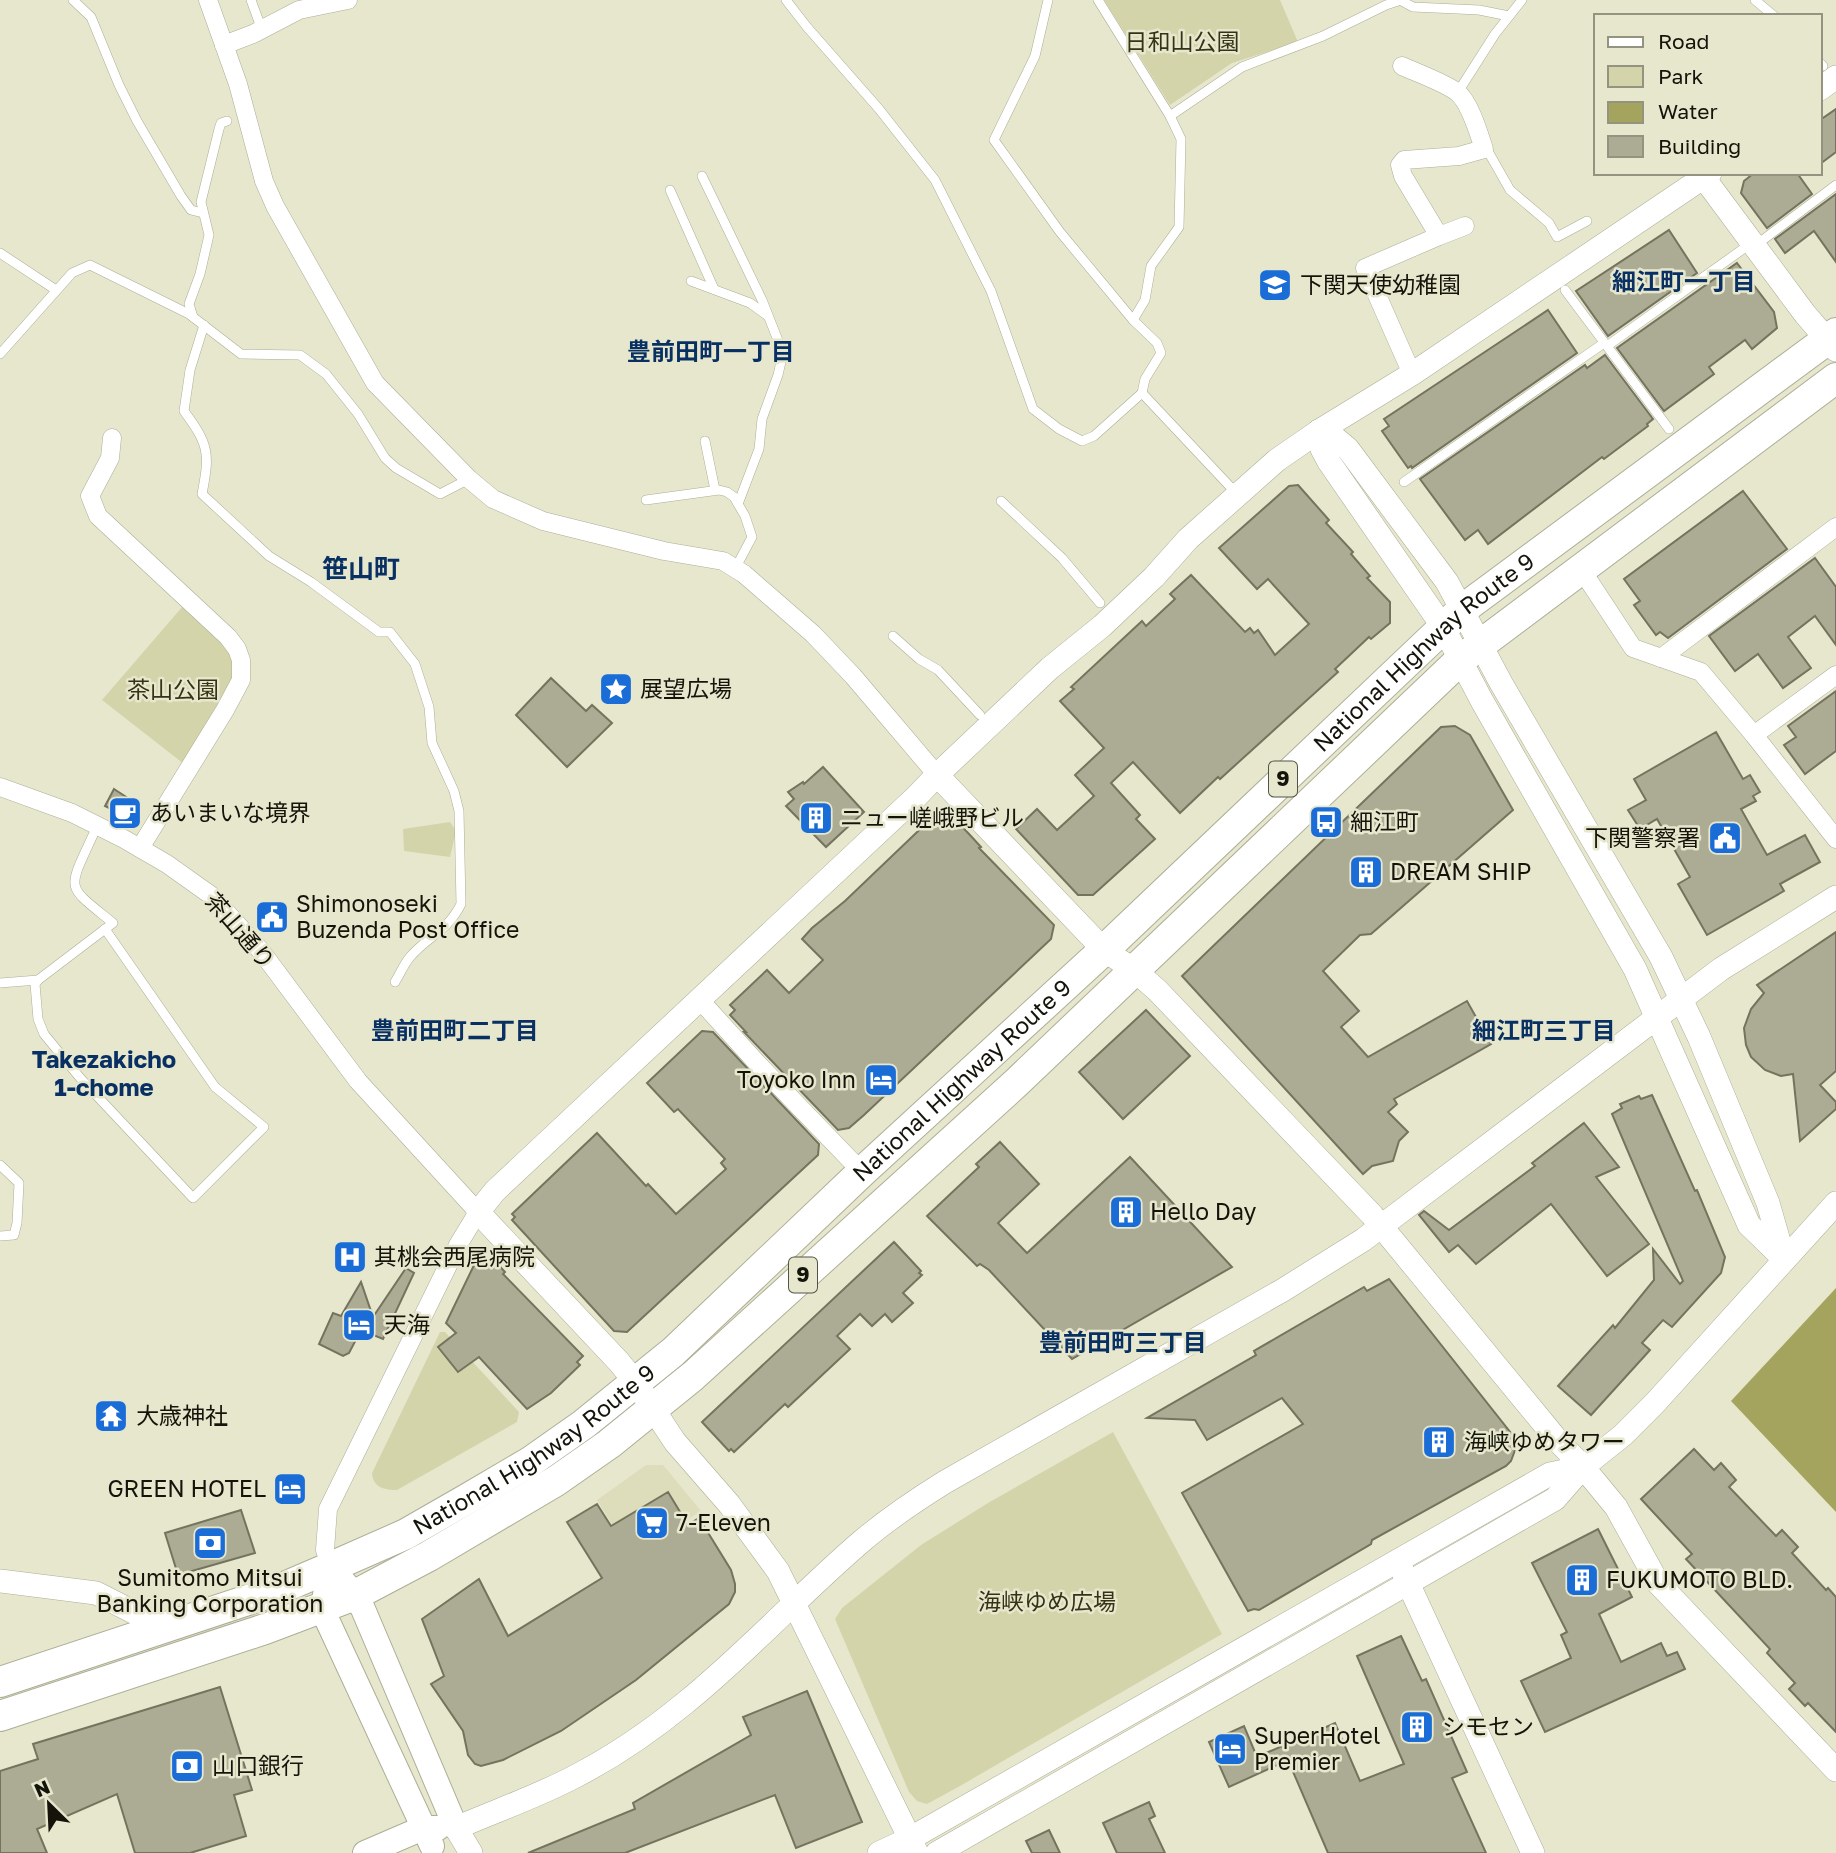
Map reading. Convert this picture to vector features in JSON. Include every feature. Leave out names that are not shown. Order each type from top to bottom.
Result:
[{"type":"highway","name":"National Highway Route 9","points":[[0,1682],[275,1591],[406,1534],[530,1462],[673,1352],[862,1172],[1104,950],[1453,618],[1833,341]]},
{"type":"highway","name":"National Highway Route 9","points":[[0,1716],[322,1609],[355,1595],[429,1556],[556,1482],[654,1409],[1016,1083],[1471,652],[1836,378]]},
{"type":"main road","points":[[331,1567],[355,1595],[456,1828],[427,1845],[365,1853]]},
{"type":"main road","points":[[331,1567],[322,1609],[427,1845]]},
{"type":"street","points":[[208,0],[253,136],[264,181],[275,206],[375,383],[469,479],[493,499],[543,521],[664,551],[723,561],[765,591],[813,634],[853,676],[937,775],[1104,950],[1133,970],[1167,1000],[1382,1227],[1558,1441],[1616,1507],[1658,1583],[1836,1770]]},
{"type":"street","points":[[224,45],[262,30],[299,10],[348,0]]},
{"type":"street","points":[[1402,66],[1458,92],[1465,101],[1484,149],[1459,156],[1412,158],[1404,160],[1400,165],[1403,176],[1439,236]]},
{"type":"street","points":[[331,1567],[325,1550],[328,1509],[458,1245],[478,1212],[495,1191],[1050,668],[1102,626],[1154,577],[1188,539],[1277,460],[1412,374],[1707,176],[1753,245],[1833,341]]},
{"type":"street","points":[[1412,374],[1364,268],[1465,226]]},
{"type":"street","points":[[1319,431],[1335,438],[1348,449],[1447,582],[1453,618],[1658,1017],[1749,1225],[1784,1259]]},
{"type":"street","points":[[112,438],[110,458],[90,496],[98,516],[228,637],[241,660],[241,680],[225,710],[139,848]]},
{"type":"street","points":[[1661,658],[1836,527]]},
{"type":"street","points":[[1581,569],[1633,648],[1701,672],[1836,839]]},
{"type":"street","points":[[1471,652],[1501,683],[1661,957],[1682,999],[1769,1203],[1784,1259]]},
{"type":"street","points":[[1754,735],[1836,675]]},
{"type":"street","name":"茶山通り","points":[[0,787],[72,813],[139,848],[196,884],[237,922],[358,1081],[478,1212]]},
{"type":"street","points":[[471,1853],[456,1828],[573,1778],[608,1758],[683,1705],[738,1658],[861,1542],[934,1489],[1283,1290],[1382,1227],[1721,969],[1836,897]]},
{"type":"street","points":[[699,999],[862,1172]]},
{"type":"street","points":[[937,1853],[1555,1499],[1583,1467],[1623,1435],[1655,1403],[1836,1203]]},
{"type":"street","points":[[478,1212],[615,1357],[636,1383],[675,1443],[747,1527],[778,1571],[914,1845]]},
{"type":"street","points":[[879,1853],[914,1845],[1397,1560],[1550,1474],[1583,1467]]},
{"type":"street","points":[[1397,1560],[1534,1853]]},
{"type":"street","points":[[0,1581],[96,1592],[165,1628]]},
{"type":"lane","points":[[73,0],[91,17],[137,121],[181,196],[191,209],[203,213]]},
{"type":"lane","points":[[251,0],[262,30]]},
{"type":"lane","points":[[786,0],[879,109],[935,180],[991,291],[1034,409],[1059,429],[1082,441],[1094,436],[1142,393],[1145,379],[1161,353],[1157,343],[1133,320],[1060,232],[994,140],[1035,56],[1048,0]]},
{"type":"lane","points":[[1098,0],[1170,116],[1181,139],[1179,227],[1151,267],[1145,300],[1133,320]]},
{"type":"lane","points":[[1170,116],[1242,66],[1323,36],[1401,0],[1413,8],[1479,10],[1509,16]]},
{"type":"lane","points":[[1458,92],[1522,0]]},
{"type":"lane","points":[[1755,0],[1772,14]]},
{"type":"lane","points":[[193,317],[189,304],[200,274],[209,234],[201,202],[219,129],[221,123],[227,121]]},
{"type":"lane","points":[[1484,149],[1510,190],[1549,223],[1557,237],[1587,222]]},
{"type":"lane","points":[[702,176],[769,317],[783,353],[762,419],[759,449],[738,504]]},
{"type":"lane","points":[[1404,482],[1753,245],[1836,185]]},
{"type":"lane","points":[[670,190],[714,289]]},
{"type":"lane","points":[[0,253],[56,290]]},
{"type":"lane","points":[[0,354],[72,273],[90,265],[193,317],[241,354],[300,355],[326,374],[358,414],[385,458],[396,468],[440,494],[469,479]]},
{"type":"lane","points":[[691,281],[750,303],[769,317]]},
{"type":"lane","points":[[1565,290],[1669,429]]},
{"type":"lane","points":[[204,325],[190,370],[184,411],[203,437],[206,448],[207,468],[202,494],[269,556],[311,582],[379,632],[390,632],[415,664],[429,707],[432,743],[454,791],[459,811],[461,904],[445,929],[410,957],[396,982]]},
{"type":"lane","points":[[1142,393],[1239,496]]},
{"type":"lane","points":[[705,441],[715,491]]},
{"type":"lane","points":[[646,500],[715,491],[727,492],[734,497],[752,531],[752,537],[735,569]]},
{"type":"lane","points":[[1001,501],[1062,558],[1100,603]]},
{"type":"lane","points":[[893,636],[919,659],[938,670],[981,715]]},
{"type":"lane","points":[[93,835],[73,879],[76,893],[113,923],[105,929],[38,980],[35,984],[38,1019],[44,1034],[81,1079],[193,1198],[264,1127],[215,1087],[105,929]]},
{"type":"lane","points":[[0,983],[38,980]]},
{"type":"lane","points":[[0,1165],[19,1183],[20,1190],[14,1235],[0,1236]]},
{"type":"shaded area","points":[[646,1465],[663,1465],[701,1511],[631,1555],[597,1500]]},
{"type":"green space","name":"日和山公園","points":[[1104,0],[1280,0],[1298,42],[1232,63],[1170,105]]},
{"type":"green space","name":"茶山公園","points":[[183,606],[224,644],[232,655],[234,677],[184,764],[102,700]]},
{"type":"green space","points":[[450,822],[456,831],[450,857],[404,851],[403,829]]},
{"type":"green space","points":[[440,1332],[445,1332],[519,1412],[517,1422],[397,1490],[384,1489],[377,1485],[372,1473]]},
{"type":"green space","name":"海峡ゆめ広場","points":[[1113,1432],[1222,1634],[960,1786],[927,1804],[917,1801],[909,1792],[835,1619],[842,1608],[921,1545],[988,1503]]},
{"type":"water","points":[[1836,1288],[1836,1512],[1731,1401]]},
{"type":"building","points":[[1836,109],[1836,152],[1822,162],[1822,119]]},
{"type":"building","points":[[1752,175],[1798,175],[1812,194],[1767,228],[1741,193],[1744,181]]},
{"type":"building","points":[[1836,194],[1836,262],[1814,231],[1785,253],[1775,239]]},
{"type":"building","points":[[1669,230],[1697,273],[1608,336],[1576,291]]},
{"type":"building","points":[[1737,263],[1774,312],[1777,328],[1752,349],[1745,340],[1709,367],[1714,374],[1664,411],[1617,348]]},
{"type":"building","points":[[1548,310],[1577,353],[1412,468],[1408,468],[1382,431],[1389,426],[1384,419]]},
{"type":"building","points":[[1605,355],[1653,419],[1648,426],[1604,459],[1602,457],[1488,544],[1478,530],[1465,540],[1420,479],[1585,365],[1587,368]]},
{"type":"building","points":[[1298,485],[1329,520],[1326,523],[1353,552],[1351,554],[1370,576],[1367,578],[1390,602],[1390,623],[1371,639],[1369,637],[1335,669],[1338,672],[1180,813],[1133,762],[1111,783],[1140,815],[1136,819],[1155,839],[1093,895],[1078,895],[1016,829],[1037,809],[1057,830],[1094,796],[1075,775],[1104,748],[1060,701],[1074,689],[1071,687],[1142,621],[1146,626],[1175,599],[1170,594],[1191,575],[1245,632],[1250,628],[1254,633],[1258,630],[1275,655],[1309,624],[1268,579],[1257,589],[1219,548],[1289,486]]},
{"type":"building","points":[[1743,491],[1787,549],[1668,638],[1660,632],[1656,635],[1634,605],[1640,601],[1624,579]]},
{"type":"building","points":[[1815,558],[1836,587],[1836,645],[1815,616],[1788,637],[1811,668],[1783,688],[1758,654],[1735,671],[1709,636]]},
{"type":"building","points":[[551,678],[586,711],[592,705],[612,723],[567,767],[516,715]]},
{"type":"building","points":[[1836,691],[1836,751],[1805,774],[1784,745],[1796,737],[1788,726]]},
{"type":"building","name":"DREAM SHIP","points":[[1455,726],[1470,735],[1513,810],[1371,934],[1360,935],[1323,971],[1359,1011],[1341,1027],[1368,1057],[1467,1001],[1491,1044],[1394,1099],[1397,1104],[1388,1112],[1408,1132],[1399,1141],[1393,1161],[1372,1166],[1363,1174],[1182,976],[1441,727]]},
{"type":"building","points":[[1716,732],[1743,779],[1750,775],[1760,792],[1753,796],[1756,801],[1741,809],[1767,855],[1805,835],[1820,862],[1780,884],[1784,891],[1707,935],[1678,884],[1690,877],[1657,819],[1640,829],[1628,810],[1646,800],[1634,779]]},
{"type":"building","points":[[823,767],[864,812],[826,847],[786,806],[794,799],[788,792],[803,782],[804,784]]},
{"type":"building","points":[[114,789],[137,804],[129,818],[105,806]]},
{"type":"building","points":[[953,812],[959,819],[957,821],[981,847],[979,848],[1054,925],[1051,939],[864,1115],[849,1128],[838,1130],[744,1032],[730,1015],[735,1010],[730,1005],[767,970],[789,993],[823,960],[802,939],[937,813]]},
{"type":"building","points":[[1836,932],[1836,1071],[1820,1085],[1836,1102],[1836,1109],[1800,1141],[1793,1074],[1781,1076],[1765,1070],[1751,1057],[1744,1028],[1751,1009],[1764,993],[1757,985]]},
{"type":"building","points":[[1146,1010],[1190,1056],[1123,1119],[1079,1072]]},
{"type":"building","points":[[702,1031],[713,1032],[819,1144],[818,1155],[627,1332],[614,1331],[512,1220],[515,1217],[512,1214],[597,1133],[676,1214],[726,1169],[721,1163],[725,1159],[678,1109],[674,1112],[647,1083]]},
{"type":"building","points":[[1652,1095],[1725,1257],[1721,1273],[1672,1327],[1663,1320],[1642,1343],[1650,1350],[1591,1415],[1558,1386],[1613,1325],[1615,1328],[1654,1280],[1653,1249],[1680,1284],[1683,1281],[1612,1114],[1622,1108],[1620,1104],[1639,1096],[1641,1099]]},
{"type":"building","points":[[1584,1123],[1619,1167],[1596,1177],[1649,1244],[1607,1276],[1551,1204],[1476,1264],[1458,1245],[1449,1252],[1419,1215],[1424,1211],[1449,1230],[1535,1166],[1532,1163]]},
{"type":"building","name":"Hello Day","points":[[1000,1142],[1039,1184],[998,1223],[1027,1253],[1130,1157],[1232,1267],[1072,1359],[989,1270],[980,1264],[977,1266],[927,1216],[979,1167],[976,1164]]},
{"type":"building","points":[[894,1242],[921,1271],[919,1273],[922,1275],[903,1293],[913,1303],[892,1322],[885,1314],[872,1326],[860,1314],[837,1336],[850,1349],[788,1407],[785,1404],[734,1452],[731,1449],[729,1451],[702,1422]]},
{"type":"building","points":[[492,1258],[505,1272],[503,1274],[583,1356],[577,1362],[580,1365],[551,1393],[527,1409],[479,1357],[458,1372],[438,1347],[456,1333],[446,1323],[477,1259]]},
{"type":"building","name":"天海","points":[[406,1268],[414,1273],[383,1339],[361,1330],[349,1353],[343,1356],[319,1344],[333,1313],[341,1316],[361,1282],[373,1317]]},
{"type":"building","points":[[1389,1279],[1518,1442],[1511,1461],[1372,1540],[1371,1544],[1259,1610],[1248,1611],[1182,1493],[1303,1424],[1282,1398],[1207,1440],[1195,1420],[1147,1418],[1256,1355],[1254,1351],[1364,1287],[1367,1291]]},
{"type":"building","points":[[1694,1449],[1714,1470],[1721,1463],[1736,1480],[1729,1487],[1776,1536],[1782,1530],[1798,1547],[1792,1553],[1826,1590],[1828,1588],[1836,1597],[1836,1732],[1808,1703],[1805,1706],[1789,1689],[1795,1683],[1767,1653],[1770,1649],[1686,1559],[1692,1554],[1641,1499]]},
{"type":"building","points":[[668,1492],[688,1525],[699,1518],[731,1570],[735,1592],[729,1604],[636,1680],[561,1731],[503,1760],[481,1766],[475,1764],[468,1755],[463,1731],[431,1684],[444,1676],[422,1619],[479,1579],[508,1636],[602,1578],[567,1522],[597,1504],[611,1526]]},
{"type":"building","name":"Sumitomo Mitsui Banking Corporation","points":[[241,1510],[255,1553],[178,1575],[165,1533]]},
{"type":"building","points":[[1598,1529],[1632,1597],[1599,1614],[1621,1662],[1661,1643],[1667,1656],[1677,1652],[1685,1669],[1545,1732],[1521,1681],[1571,1658],[1561,1635],[1567,1632],[1532,1563]]},
{"type":"building","points":[[1401,1636],[1422,1681],[1426,1679],[1467,1772],[1452,1778],[1486,1853],[1328,1853],[1288,1760],[1229,1787],[1209,1742],[1244,1726],[1257,1757],[1335,1723],[1360,1781],[1404,1764],[1357,1656]]},
{"type":"building","points":[[220,1687],[252,1790],[234,1795],[246,1836],[190,1853],[135,1853],[117,1794],[37,1829],[47,1853],[0,1853],[0,1771],[38,1759],[33,1744]]},
{"type":"building","points":[[807,1691],[862,1822],[796,1848],[775,1795],[625,1853],[528,1853],[635,1809],[633,1803],[751,1735],[743,1717]]},
{"type":"building","points":[[1149,1802],[1155,1816],[1149,1819],[1165,1853],[1117,1853],[1103,1823]]},
{"type":"building","points":[[1049,1830],[1060,1853],[1032,1853],[1026,1841]]},
{"type":"place","name":"下関天使幼稚園","points":[[1275,285]]},
{"type":"place","name":"展望広場","points":[[616,689]]},
{"type":"place","name":"あいまいな境界","points":[[125,813]]},
{"type":"place","name":"ニュー嵯峨野ビル","points":[[816,818]]},
{"type":"place","name":"細江町","points":[[1326,822]]},
{"type":"place","name":"下関警察署","points":[[1725,838]]},
{"type":"place","name":"DREAM SHIP","points":[[1366,872]]},
{"type":"place","name":"Shimonoseki Buzenda Post Office","points":[[272,917]]},
{"type":"place","name":"Toyoko Inn","points":[[881,1080]]},
{"type":"place","name":"Hello Day","points":[[1126,1212]]},
{"type":"place","name":"其桃会西尾病院","points":[[350,1257]]},
{"type":"place","name":"天海","points":[[359,1325]]},
{"type":"place","name":"大歳神社","points":[[111,1416]]},
{"type":"place","name":"海峡ゆめタワー","points":[[1439,1442]]},
{"type":"place","name":"GREEN HOTEL","points":[[290,1489]]},
{"type":"place","name":"7-Eleven","points":[[652,1523]]},
{"type":"place","name":"Sumitomo Mitsui Banking Corporation","points":[[210,1543]]},
{"type":"place","name":"FUKUMOTO BLD.","points":[[1582,1580]]},
{"type":"place","name":"シモセン","points":[[1417,1727]]},
{"type":"place","name":"SuperHotel Premier","points":[[1230,1749]]},
{"type":"place","name":"山口銀行","points":[[187,1766]]},
{"type":"district","name":"細江町一丁目","points":[[1684,282]]},
{"type":"district","name":"豊前田町一丁目","points":[[711,352]]},
{"type":"district","name":"笹山町","points":[[361,569]]},
{"type":"district","name":"豊前田町二丁目","points":[[455,1031]]},
{"type":"district","name":"細江町三丁目","points":[[1544,1031]]},
{"type":"district","name":"Takezakicho 1-chome","points":[[104,1074]]},
{"type":"district","name":"豊前田町三丁目","points":[[1123,1343]]}]
